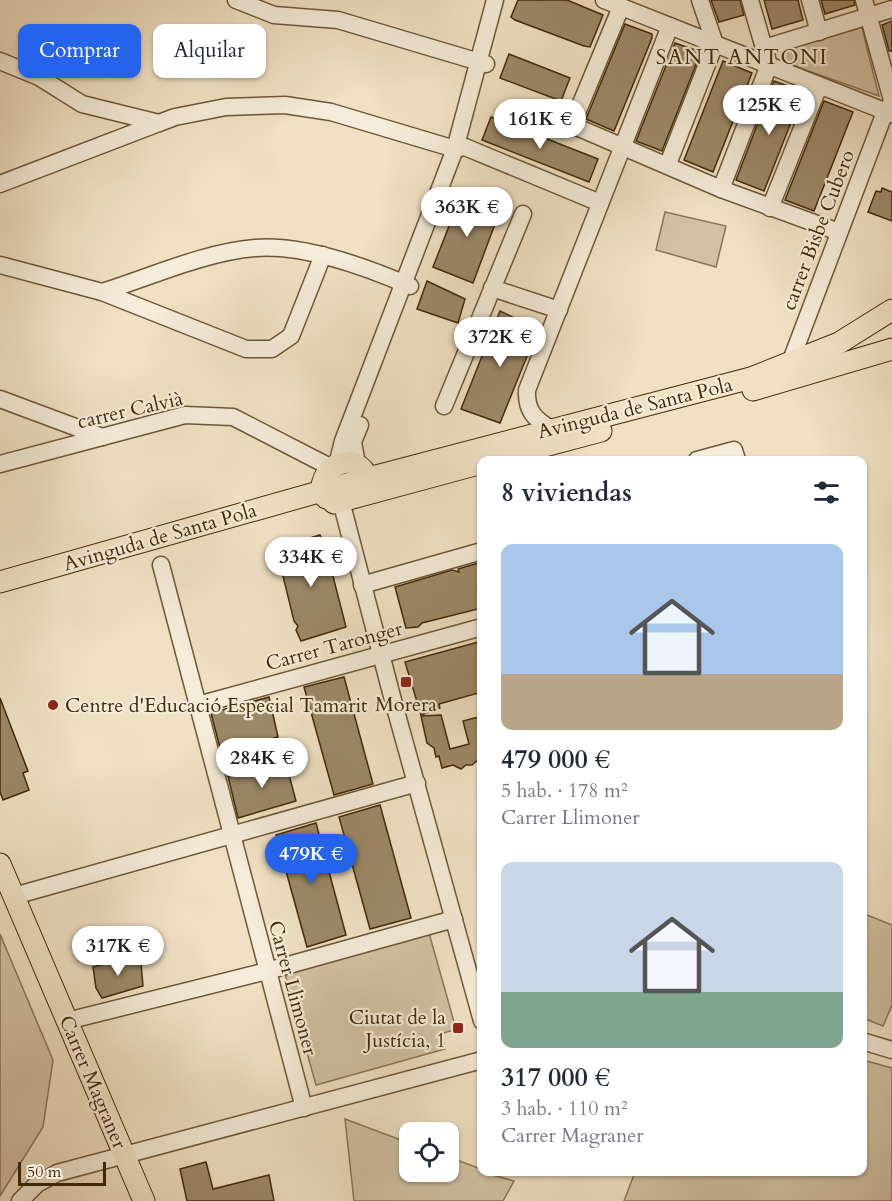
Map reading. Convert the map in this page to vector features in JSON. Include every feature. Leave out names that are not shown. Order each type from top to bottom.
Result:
[{"type":"main road","name":"Avinguda de Santa Pola","points":[[0,582],[321,491],[348,469],[551,429],[751,378],[839,343],[892,310]]},
{"type":"main road","name":"Avinguda de Santa Pola","points":[[507,456],[802,376],[892,349]]},
{"type":"main road","name":"Avinguda de Santa Pola","points":[[0,594],[156,549],[477,464]]},
{"type":"main road","name":"Avinguda de Santa Pola","points":[[341,501],[363,489],[348,469]]},
{"type":"main road","points":[[341,501],[326,498],[321,491],[323,479],[348,469]]},
{"type":"main road","name":"Carrer Magraner","points":[[0,864],[7,894],[118,1157],[144,1201]]},
{"type":"main road","name":"Carrer Magraner","points":[[7,894],[67,1022],[118,1157],[129,1201]]},
{"type":"street","points":[[236,0],[274,15],[338,20],[482,63]]},
{"type":"street","points":[[292,16],[298,0]]},
{"type":"street","points":[[348,469],[343,441],[460,148],[482,63],[495,0]]},
{"type":"street","points":[[482,63],[502,0]]},
{"type":"street","points":[[604,0],[888,113],[892,100],[866,8]]},
{"type":"street","points":[[668,164],[715,44],[700,0]]},
{"type":"street","points":[[721,189],[769,65],[750,0]]},
{"type":"street","points":[[810,0],[819,32]]},
{"type":"street","points":[[621,7],[572,125],[668,164],[721,189],[839,232]]},
{"type":"street","points":[[764,48],[819,32],[866,8],[892,9]]},
{"type":"street","points":[[551,429],[531,414],[527,403],[527,390],[670,26]]},
{"type":"street","points":[[0,61],[39,77],[82,104],[159,123]]},
{"type":"street","points":[[770,208],[819,86]]},
{"type":"street","points":[[0,184],[175,117],[226,107],[285,105],[331,112],[460,148],[600,203]]},
{"type":"street","points":[[107,110],[114,128],[114,140]]},
{"type":"street","name":"carrer Bisbe Cubero","points":[[790,363],[839,232],[888,113]]},
{"type":"street","points":[[444,406],[523,214]]},
{"type":"street","points":[[102,292],[216,254],[257,247],[323,255],[406,285]]},
{"type":"street","points":[[0,265],[102,292],[246,349],[272,349],[291,336],[323,255]]},
{"type":"street","points":[[136,305],[143,280]]},
{"type":"street","points":[[492,288],[559,310]]},
{"type":"street","points":[[0,399],[102,437]]},
{"type":"street","name":"carrer Calvià","points":[[0,464],[185,415],[233,417],[348,469]]},
{"type":"street","points":[[712,456],[734,450],[736,456]]},
{"type":"street","points":[[341,501],[477,1003]]},
{"type":"street","points":[[362,585],[477,552]]},
{"type":"street","name":"Carrer Llimoner","points":[[161,565],[304,1108]]},
{"type":"street","name":"Carrer Taronger","points":[[198,705],[477,628]]},
{"type":"street","points":[[7,894],[231,836],[417,783]]},
{"type":"street","points":[[67,1022],[267,971],[454,919]]},
{"type":"street","points":[[867,1042],[892,1050]]},
{"type":"street","points":[[20,1201],[37,1184],[57,1173],[477,1061]]},
{"type":"shaded area","points":[[861,24],[879,96],[786,63],[782,48]]},
{"type":"shaded area","points":[[665,212],[726,226],[716,267],[656,250]]},
{"type":"shaded area","points":[[867,915],[892,925],[892,1005],[883,1026],[867,1020]]},
{"type":"shaded area","points":[[429,933],[456,1029],[441,1034],[445,1049],[316,1085],[285,974]]},
{"type":"shaded area","points":[[0,934],[53,1060],[43,1127],[0,1196]]},
{"type":"shaded area","points":[[867,1061],[892,1068],[892,1201],[624,1201],[633,1176],[867,1176]]},
{"type":"shaded area","points":[[345,1119],[399,1139],[399,1182],[459,1182],[459,1161],[477,1168],[477,1176],[496,1176],[514,1181],[503,1201],[354,1201]]},
{"type":"building","points":[[518,0],[567,0],[603,15],[590,47],[584,46],[515,20],[511,17]]},
{"type":"building","points":[[711,0],[740,0],[744,15],[719,22]]},
{"type":"building","points":[[764,0],[798,0],[803,20],[772,29]]},
{"type":"building","points":[[821,0],[854,0],[855,5],[825,14]]},
{"type":"building","points":[[892,21],[892,51],[889,51],[882,25]]},
{"type":"building","points":[[625,24],[652,34],[652,38],[614,131],[586,119]]},
{"type":"building","points":[[675,43],[701,52],[662,151],[636,141]]},
{"type":"building","points":[[509,54],[570,78],[561,101],[500,78]]},
{"type":"building","points":[[723,61],[752,73],[713,172],[684,160]]},
{"type":"building","points":[[774,81],[803,92],[764,191],[736,180]]},
{"type":"building","points":[[824,101],[853,112],[814,211],[785,200]]},
{"type":"building","points":[[491,117],[598,159],[589,182],[482,140]]},
{"type":"building","points":[[882,188],[892,192],[892,221],[868,212],[876,191],[881,192]]},
{"type":"building","points":[[462,193],[501,208],[473,283],[433,267]]},
{"type":"building","points":[[427,281],[465,299],[458,323],[417,309]]},
{"type":"building","points":[[500,311],[538,329],[500,423],[461,409]]},
{"type":"building","points":[[320,535],[325,545],[346,627],[301,641],[296,630],[298,626],[294,621],[282,572],[285,572],[276,548]]},
{"type":"building","points":[[477,563],[477,609],[422,623],[418,627],[406,628],[395,587],[452,570],[459,572],[458,569]]},
{"type":"building","points":[[477,642],[477,693],[439,704],[440,708],[421,715],[405,662]]},
{"type":"building","points":[[344,677],[373,784],[334,795],[304,687]]},
{"type":"building","points":[[269,697],[278,737],[221,752],[211,713]]},
{"type":"building","points":[[0,698],[28,771],[23,773],[29,790],[3,800],[0,792]]},
{"type":"building","points":[[441,715],[450,749],[469,744],[463,721],[477,717],[477,760],[461,769],[453,765],[442,768],[439,756],[436,757],[434,748],[427,743],[421,716]]},
{"type":"building","points":[[285,760],[296,801],[238,818],[228,776]]},
{"type":"building","points":[[380,805],[411,918],[370,929],[339,817]]},
{"type":"building","points":[[316,823],[346,935],[307,947],[276,835]]},
{"type":"building","points":[[135,956],[137,962],[141,964],[143,986],[102,998],[96,988],[93,967]]},
{"type":"building","points":[[206,1162],[213,1189],[269,1175],[274,1201],[187,1201],[180,1169]]},
{"type":"place","name":"Morera","points":[[406,682]]},
{"type":"place","name":"Centre d'Educació Especial Tamarit","points":[[53,705]]},
{"type":"place","name":"Ciutat de la Justícia, 1","points":[[458,1028]]},
{"type":"district","name":"SANT ANTONI","points":[[742,57]]}]
